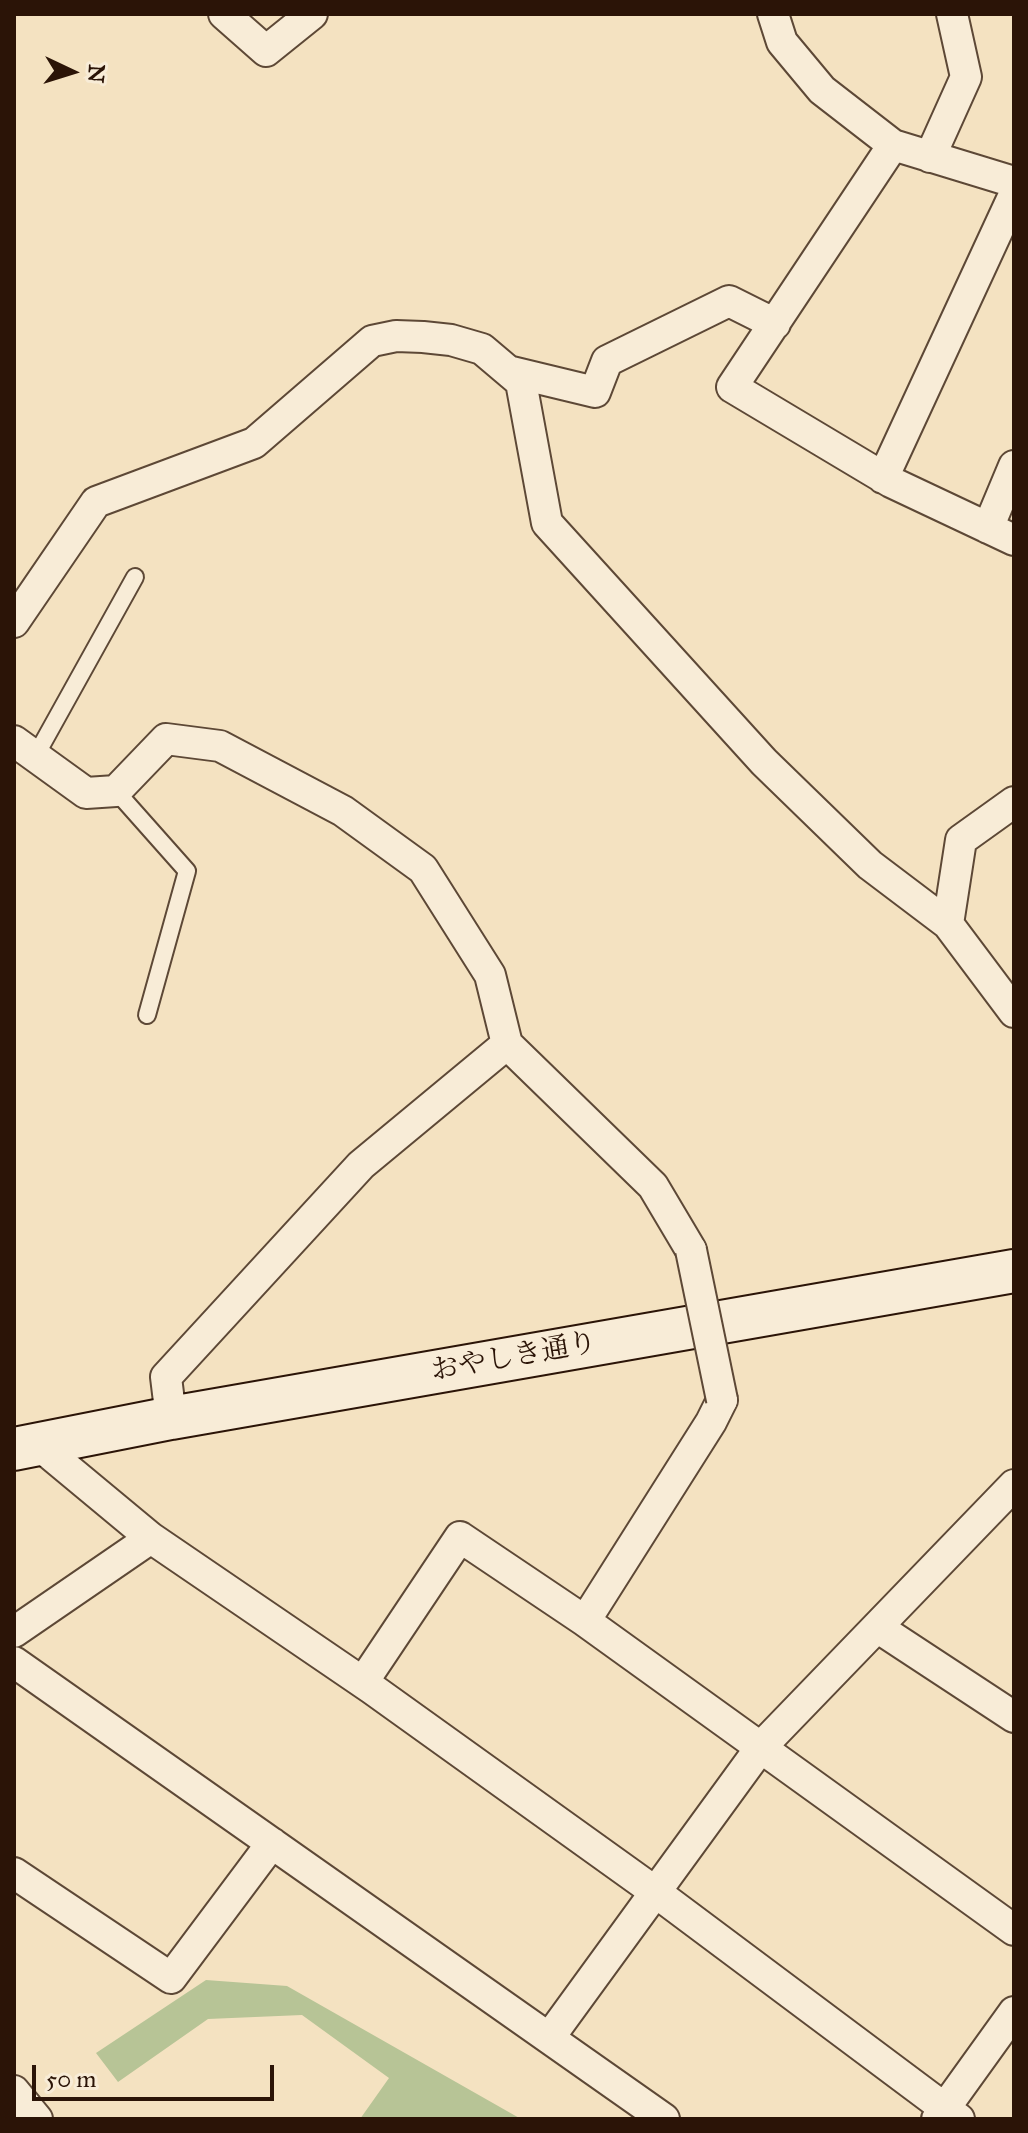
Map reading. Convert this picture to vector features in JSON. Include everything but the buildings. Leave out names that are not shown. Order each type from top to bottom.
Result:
[{"type":"street","points":[[224,14],[266,51],[312,14]]},
{"type":"street","points":[[773,14],[782,42],[822,90],[893,145],[1014,182]]},
{"type":"street","points":[[930,157],[966,77],[952,14]]},
{"type":"street","points":[[893,145],[732,387],[883,478],[1001,534],[1014,466]]},
{"type":"street","points":[[883,478],[1014,195]]},
{"type":"street","points":[[508,371],[595,392],[607,361],[729,301],[775,324]]},
{"type":"street","points":[[14,622],[96,502],[254,443],[372,341],[396,336],[451,340],[482,349],[521,382],[547,523],[764,762],[870,865],[948,924],[1014,1012]]},
{"type":"street","points":[[24,749],[86,793],[116,791],[166,739],[220,746],[343,811],[423,869],[490,975],[507,1044],[653,1186],[691,1250],[722,1400],[585,1621]]},
{"type":"street","points":[[948,924],[961,840],[1014,802]]},
{"type":"street","points":[[171,1418],[166,1377],[361,1165],[507,1044]]},
{"type":"street","name":"おやしき通り","points":[[26,1447],[171,1418],[1014,1271]]},
{"type":"street","points":[[26,1447],[151,1538],[363,1682],[654,1891],[947,2115],[1014,2012]]},
{"type":"street","points":[[549,2038],[761,1747],[1014,1485]]},
{"type":"street","points":[[363,1682],[460,1537],[585,1621],[1014,1930]]},
{"type":"street","points":[[14,1632],[151,1538]]},
{"type":"street","points":[[877,1627],[1014,1717]]},
{"type":"street","points":[[14,1662],[664,2119]]},
{"type":"street","points":[[14,1873],[171,1978],[272,1843]]},
{"type":"street","points":[[14,2091],[37,2119]]},
{"type":"lane","points":[[24,749],[135,577]]},
{"type":"lane","points":[[116,791],[187,871],[147,1015]]},
{"type":"green space","points":[[206,1980],[287,1986],[521,2119],[360,2119],[389,2078],[302,2015],[208,2019],[118,2082],[96,2053]]}]
